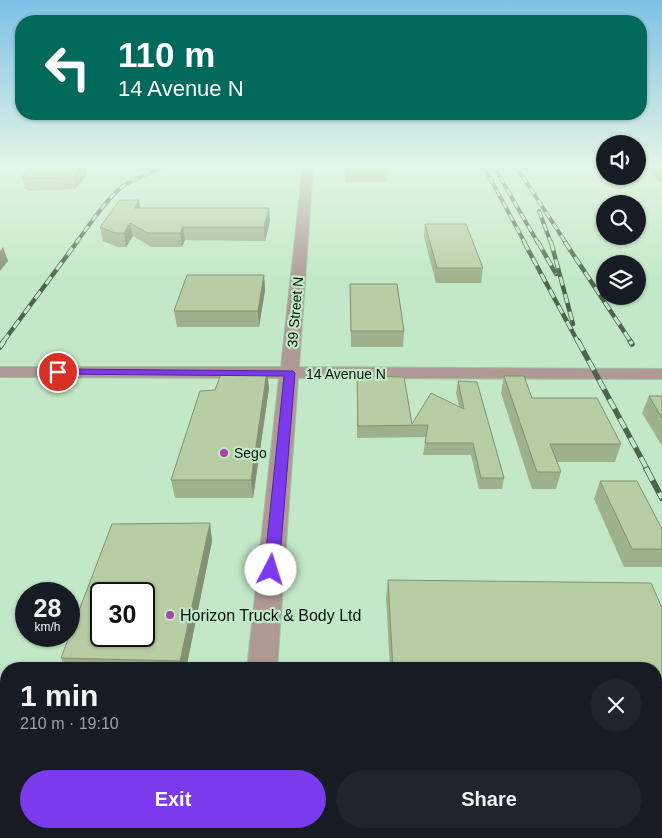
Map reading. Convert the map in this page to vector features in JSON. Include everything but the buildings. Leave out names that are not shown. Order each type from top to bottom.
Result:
[{"type":"street","name":"39 Street N","points":[[263,662],[305,204]]},
{"type":"street","name":"14 Avenue N","points":[[0,372],[662,374]]},
{"type":"railway","points":[[76,243],[105,204]]},
{"type":"railway","points":[[504,204],[525,243]]},
{"type":"railway","points":[[516,204],[538,243]]},
{"type":"railway","points":[[541,204],[566,243]]},
{"type":"railway","points":[[539,211],[551,243]]},
{"type":"railway","points":[[3,342],[77,242]]},
{"type":"railway","points":[[524,242],[578,342]]},
{"type":"railway","points":[[538,242],[556,274]]},
{"type":"railway","points":[[551,242],[573,324]]},
{"type":"railway","points":[[565,242],[631,342]]},
{"type":"railway","points":[[0,347],[4,341]]},
{"type":"railway","points":[[578,341],[647,469]]},
{"type":"railway","points":[[646,468],[662,498]]},
{"type":"place","name":"Sego","points":[[224,453]]},
{"type":"place","name":"Horizon Truck & Body Ltd","points":[[170,615]]},
{"type":"route","points":[[58,372],[290,373],[271,570]]}]
